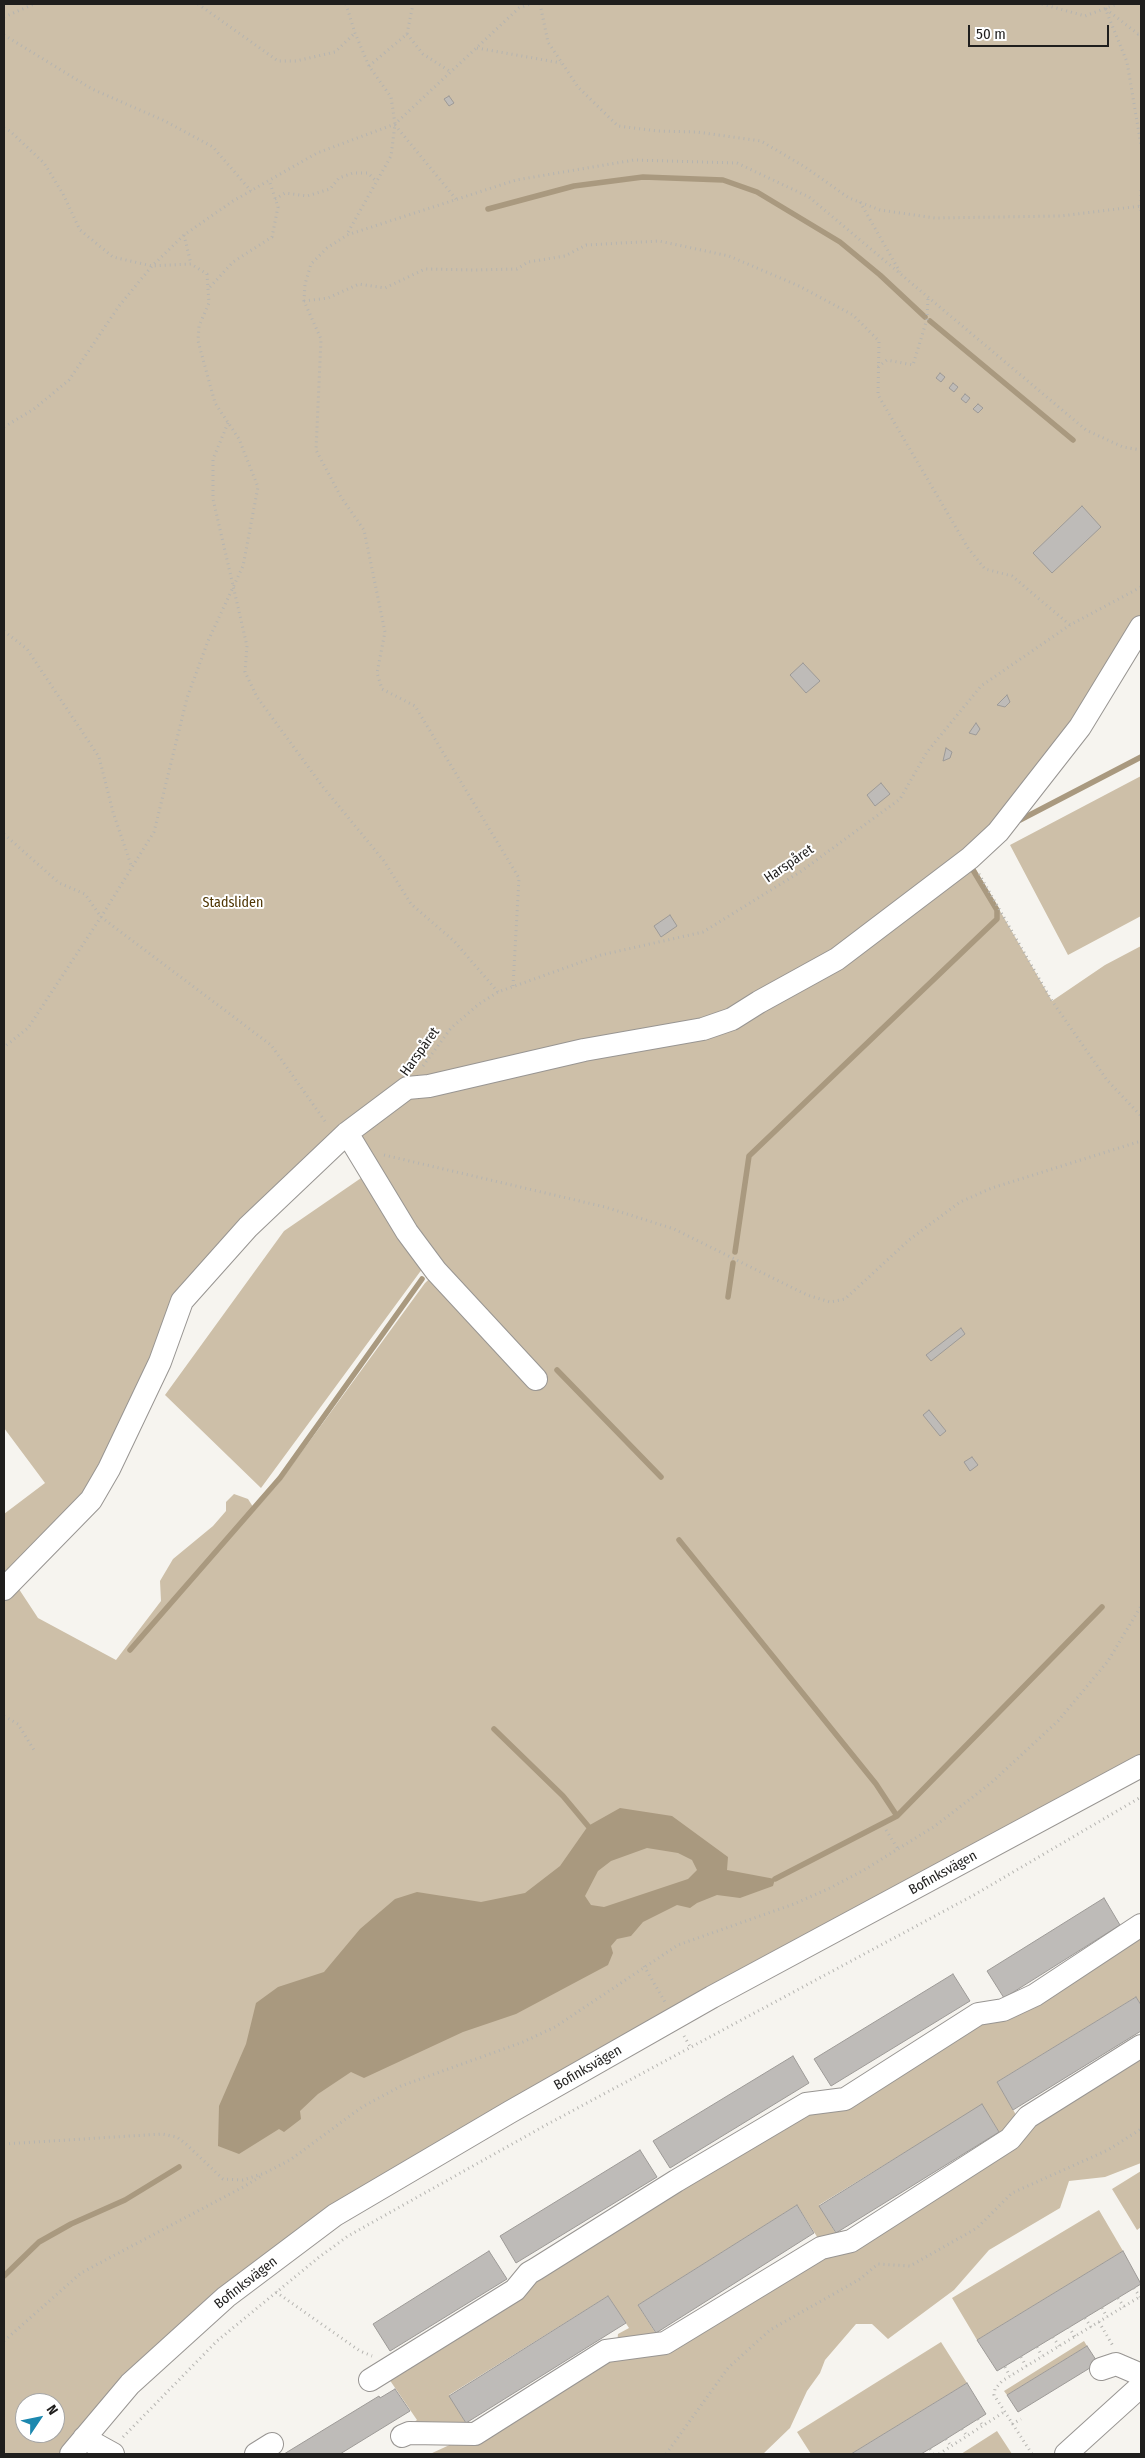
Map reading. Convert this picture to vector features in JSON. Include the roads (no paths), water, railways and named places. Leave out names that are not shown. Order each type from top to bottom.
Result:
[{"type":"street","points":[[4,1589],[92,1500],[113,1461],[160,1362],[182,1301],[248,1227],[343,1137],[407,1088],[429,1086],[584,1050],[703,1029],[732,1019],[837,959],[970,858],[998,832],[1080,727],[1141,627]]},
{"type":"street","points":[[343,1137],[407,1232],[436,1271],[536,1379]]},
{"type":"street","name":"Bofinksvägen","points":[[111,2453],[78,2446],[130,2384],[226,2297],[335,2215],[510,2112],[712,1997],[1141,1766]]},
{"type":"street","points":[[370,2380],[515,2290],[529,2273],[536,2268],[676,2181],[806,2104],[845,2098],[978,2014],[1003,2010],[1035,1994],[1141,1925]]},
{"type":"street","points":[[402,2436],[409,2433],[475,2434],[606,2351],[665,2343],[821,2248],[851,2242],[1010,2139],[1028,2118],[1141,2046]]},
{"type":"street","points":[[1109,2366],[1137,2373],[1141,2379]]},
{"type":"street","points":[[1066,2454],[1141,2386]]},
{"type":"waterway","points":[[488,209],[574,186],[643,177],[723,180],[757,192],[840,242],[880,275],[925,317]]},
{"type":"waterway","points":[[930,321],[1073,440]]},
{"type":"waterway","points":[[1020,820],[1141,757]]},
{"type":"waterway","points":[[735,1252],[749,1156],[997,919],[997,910],[970,865]]},
{"type":"waterway","points":[[728,1297],[733,1263]]},
{"type":"waterway","points":[[130,1650],[280,1478],[422,1279]]},
{"type":"waterway","points":[[557,1370],[661,1477]]},
{"type":"waterway","points":[[679,1540],[876,1784],[897,1816]]},
{"type":"waterway","points":[[775,1879],[897,1816],[1102,1607]]},
{"type":"waterway","points":[[494,1729],[563,1796],[588,1826]]},
{"type":"waterway","points":[[4,2276],[39,2242],[71,2224],[125,2200],[179,2167]]},
{"type":"park label","name":"Stadsliden","points":[[233,903]]}]
